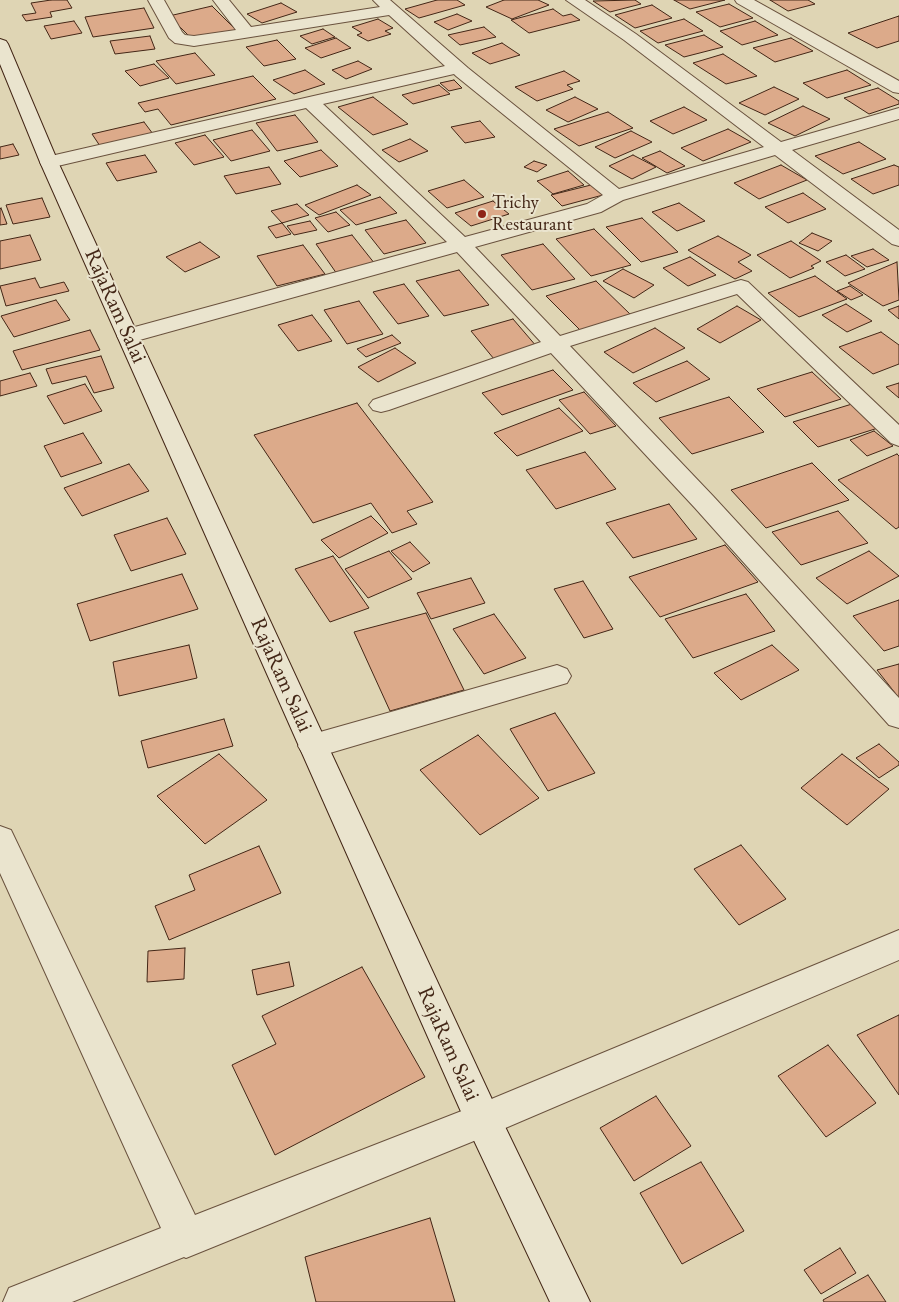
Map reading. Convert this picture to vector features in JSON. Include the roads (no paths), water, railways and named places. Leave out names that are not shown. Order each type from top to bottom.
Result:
[{"type":"street","points":[[156,0],[175,35],[182,40],[194,41],[247,33],[387,5],[457,68],[616,196]]},
{"type":"street","points":[[221,0],[247,33]]},
{"type":"street","points":[[574,0],[630,37],[899,240]]},
{"type":"street","points":[[743,0],[899,88]]},
{"type":"street","name":"RajaRam Salai","points":[[0,44],[49,162],[313,746],[483,1120],[570,1302]]},
{"type":"street","points":[[49,162],[457,68]]},
{"type":"street","points":[[310,102],[462,244],[704,502],[899,718]]},
{"type":"street","points":[[128,336],[594,208],[616,196],[899,113]]},
{"type":"street","points":[[382,405],[555,344],[741,286],[899,438]]},
{"type":"street","points":[[313,746],[557,676]]},
{"type":"street","points":[[0,839],[186,1238]]},
{"type":"street","points":[[23,1302],[483,1120],[899,946]]},
{"type":"place","name":"Trichy Restaurant","points":[[482,214]]}]
